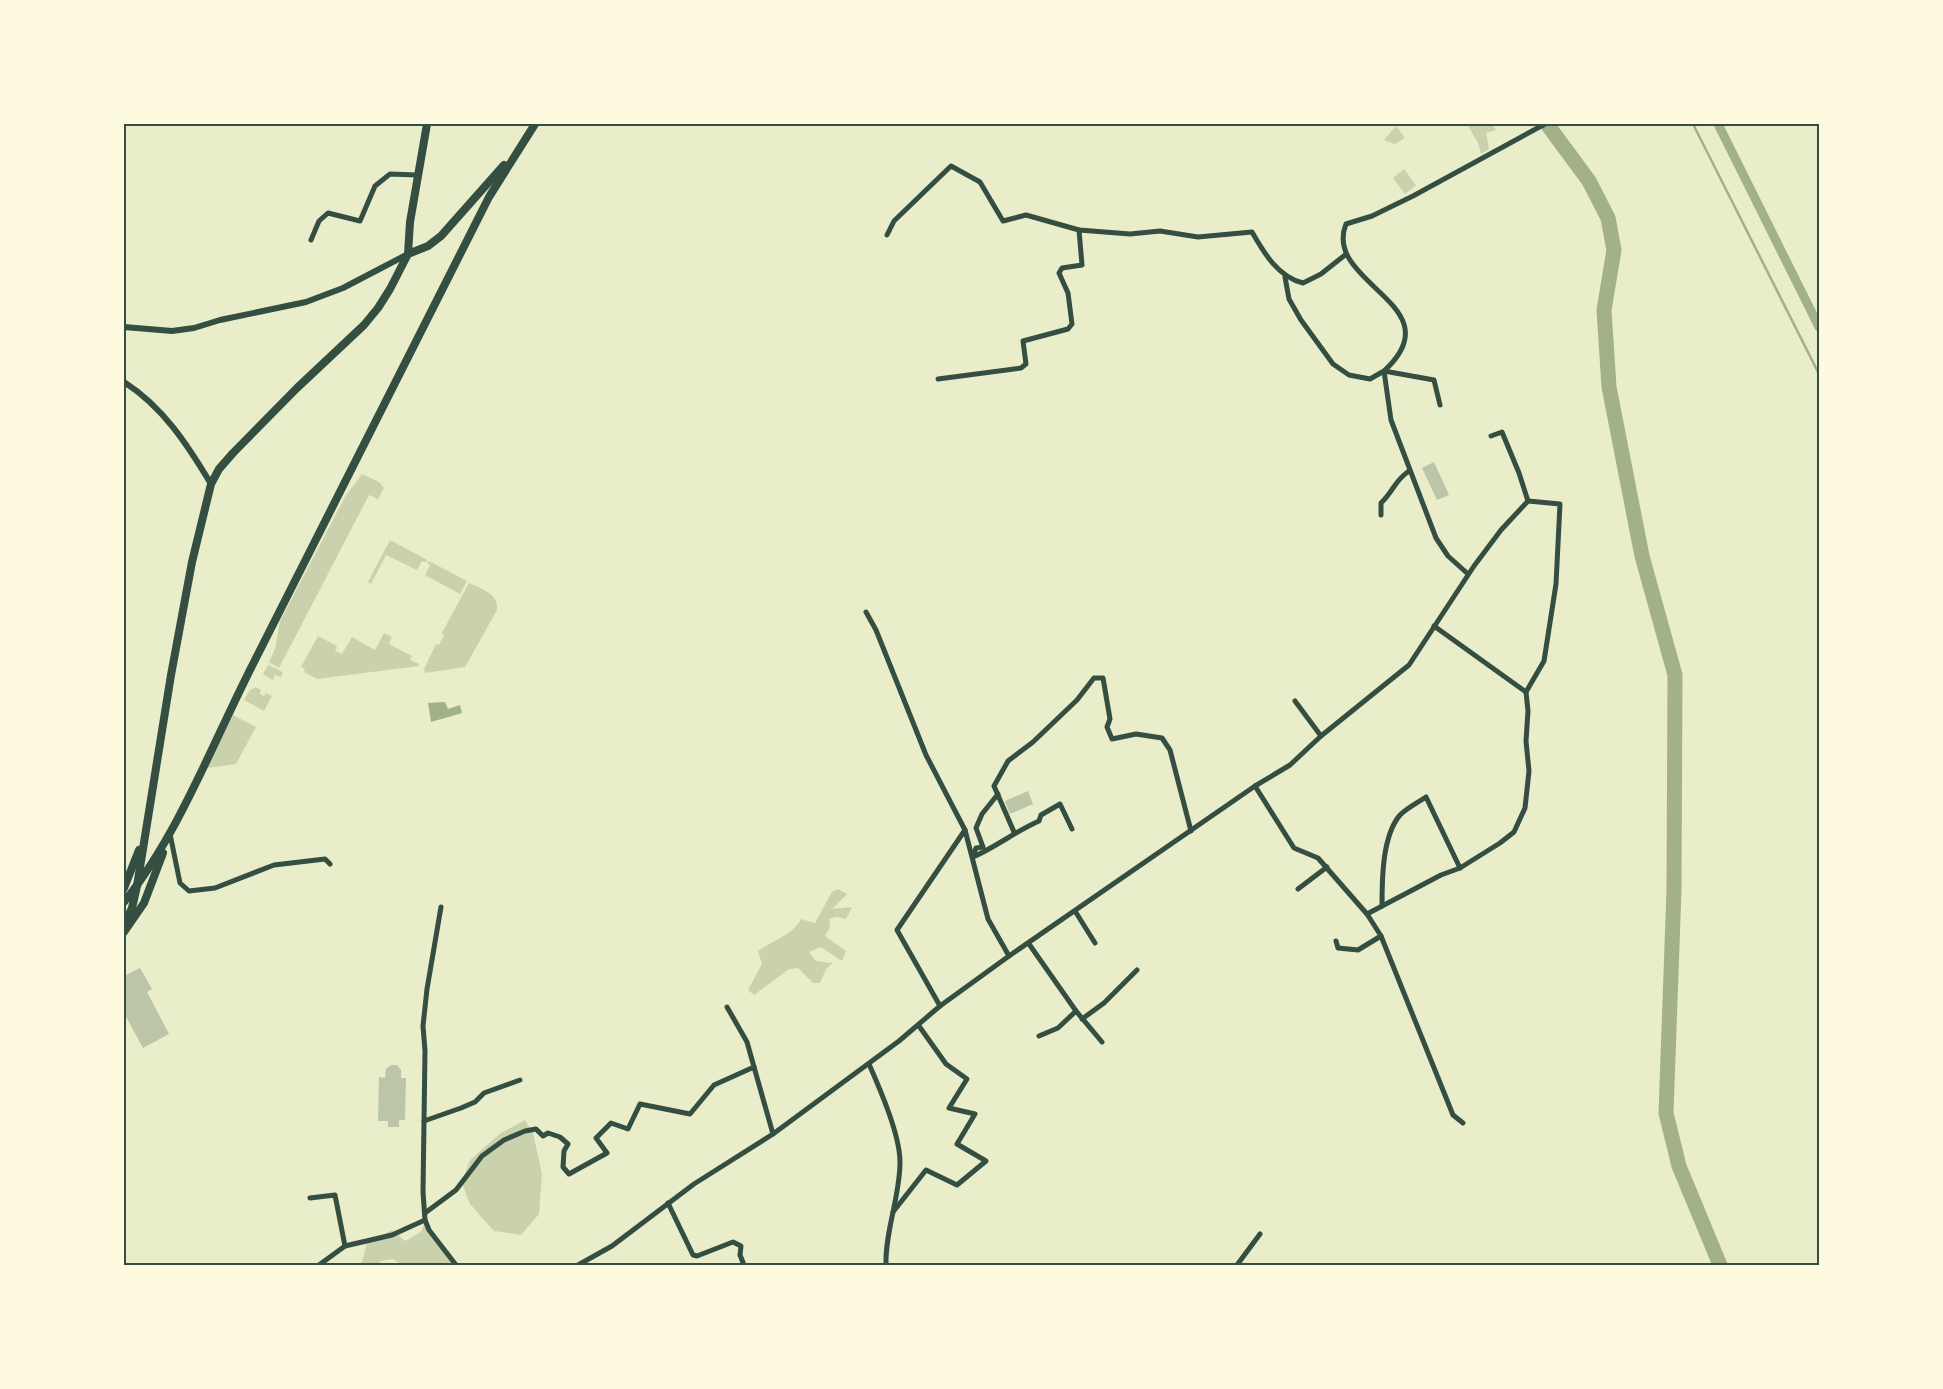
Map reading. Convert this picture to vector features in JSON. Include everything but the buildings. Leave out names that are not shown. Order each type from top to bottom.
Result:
[{"type":"main road","points":[[124,925],[132,908],[137,886],[192,562],[211,484],[219,469],[233,453],[373,314],[390,289],[408,254],[410,222],[427,124]]},
{"type":"main road","points":[[124,932],[144,903],[170,834],[219,731],[489,197],[535,124]]},
{"type":"main road","points":[[408,254],[428,246],[441,236],[517,151]]},
{"type":"main road","points":[[124,888],[138,854],[149,809]]},
{"type":"main road","points":[[124,902],[137,886],[170,834]]},
{"type":"street","points":[[1285,277],[1289,299],[1313,340],[1333,364],[1349,375],[1370,379],[1384,371],[1397,359],[1405,344],[1406,326],[1392,306],[1345,255],[1342,243],[1346,224],[1372,216],[1413,196],[1545,124]]},
{"type":"street","points":[[887,235],[894,221],[951,166],[980,182],[1003,221],[1026,215],[1079,230],[1130,234],[1160,231],[1198,237],[1252,232],[1264,253],[1285,277],[1303,283],[1321,274],[1345,255]]},
{"type":"street","points":[[311,240],[319,221],[328,213],[360,221],[375,186],[390,174],[418,175]]},
{"type":"street","points":[[938,379],[1021,368],[1026,364],[1023,341],[1068,328],[1072,324],[1068,293],[1059,273],[1062,268],[1082,265],[1079,230]]},
{"type":"street","points":[[124,327],[172,331],[187,329],[306,302],[343,288],[408,254]]},
{"type":"street","points":[[1384,371],[1434,380],[1440,405]]},
{"type":"street","points":[[1384,371],[1391,420],[1436,538],[1448,556],[1468,574]]},
{"type":"street","points":[[124,382],[143,394],[168,418],[211,484]]},
{"type":"street","points":[[1491,436],[1502,432],[1520,473],[1528,501]]},
{"type":"street","points":[[1381,515],[1381,504],[1392,493],[1398,479],[1409,471]]},
{"type":"street","points":[[578,1265],[612,1246],[668,1204],[772,1134],[869,1064],[919,1026],[940,1006],[1009,956],[1255,786],[1290,765],[1321,736],[1409,665],[1468,574],[1501,530],[1528,501]]},
{"type":"street","points":[[1367,914],[1440,875],[1460,868],[1514,832],[1525,808],[1529,771],[1526,741],[1528,710],[1526,692],[1544,661],[1556,584],[1560,504],[1528,501]]},
{"type":"street","points":[[866,612],[876,630],[926,755],[965,830],[988,918],[1009,956]]},
{"type":"street","points":[[1434,626],[1526,692]]},
{"type":"street","points":[[1014,832],[994,786],[1008,761],[1033,742],[1077,700],[1094,678],[1102,678],[1110,719],[1107,727],[1112,739],[1136,734],[1162,738],[1170,750],[1191,831]]},
{"type":"street","points":[[1295,701],[1321,736]]},
{"type":"street","points":[[1255,786],[1294,848],[1318,858],[1327,867],[1367,914],[1381,936],[1453,1116],[1463,1123]]},
{"type":"street","points":[[972,857],[976,848],[983,847],[976,828],[982,814],[998,794]]},
{"type":"street","points":[[1382,906],[1382,869],[1395,824],[1400,816],[1426,798],[1460,868]]},
{"type":"street","points":[[972,857],[988,850],[1014,832],[1039,821],[1041,815],[1060,804],[1072,829]]},
{"type":"street","points":[[940,1006],[897,930],[965,830]]},
{"type":"street","points":[[170,834],[180,883],[189,890],[215,888],[274,865],[325,859],[330,864]]},
{"type":"street","points":[[1298,889],[1327,867]]},
{"type":"street","points":[[442,907],[427,989],[423,1026],[424,1213],[429,1230],[456,1265]]},
{"type":"street","points":[[1075,911],[1095,943]]},
{"type":"street","points":[[1336,941],[1338,948],[1358,950],[1381,936]]},
{"type":"street","points":[[1029,944],[1076,1011],[1102,1042]]},
{"type":"street","points":[[1082,1019],[1104,1003],[1136,970]]},
{"type":"street","points":[[727,1007],[747,1042],[772,1134]]},
{"type":"street","points":[[1039,1036],[1058,1028],[1076,1011]]},
{"type":"street","points":[[893,1212],[926,1170],[957,1185],[986,1162],[957,1144],[975,1114],[949,1108],[967,1079],[946,1064],[919,1026]]},
{"type":"street","points":[[869,1064],[885,1105],[900,1162],[886,1250],[886,1265]]},
{"type":"street","points":[[424,1213],[456,1190],[482,1156],[504,1140],[525,1131],[536,1129],[543,1136],[548,1133],[560,1137],[568,1144],[564,1151],[562,1167],[569,1174],[607,1154],[596,1138],[611,1123],[628,1129],[640,1104],[690,1114],[714,1085],[754,1067]]},
{"type":"street","points":[[424,1121],[461,1108],[475,1102],[484,1093],[520,1080]]},
{"type":"street","points":[[310,1198],[334,1195],[345,1246]]},
{"type":"street","points":[[668,1204],[693,1255],[697,1256],[733,1242],[741,1246],[740,1255],[744,1265]]},
{"type":"street","points":[[319,1265],[345,1246],[392,1235],[425,1220]]},
{"type":"street","points":[[1237,1265],[1260,1234]]},
{"type":"shaded area","points":[[1467,124],[1492,124],[1496,130],[1486,133],[1489,149],[1481,154],[1478,143]]},
{"type":"shaded area","points":[[1396,126],[1405,138],[1395,144],[1384,140]]},
{"type":"shaded area","points":[[1404,169],[1416,185],[1405,194],[1393,178]]},
{"type":"shaded area","points":[[362,474],[379,482],[384,488],[378,499],[369,495],[279,668],[269,662],[275,649],[280,621],[345,497]]},
{"type":"shaded area","points":[[390,540],[427,560],[426,562],[422,561],[417,570],[386,555],[371,584],[368,582]]},
{"type":"shaded area","points":[[429,561],[467,581],[460,594],[425,575],[430,565],[427,563]]},
{"type":"shaded area","points":[[469,583],[489,593],[497,604],[497,610],[465,667],[425,673],[424,669],[436,644],[439,645],[444,635],[442,633]]},
{"type":"shaded area","points":[[384,633],[392,637],[389,644],[412,656],[410,660],[419,664],[419,666],[317,679],[304,672],[305,669],[301,667],[318,636],[337,646],[335,651],[342,654],[352,637],[375,650]]},
{"type":"shaded area","points":[[268,665],[283,672],[281,677],[275,675],[273,680],[263,674]]},
{"type":"shaded area","points":[[256,687],[261,690],[260,694],[264,696],[266,693],[272,696],[264,711],[244,700],[250,690]]},
{"type":"shaded area","points":[[445,702],[448,709],[460,705],[462,713],[431,722],[428,703]]},
{"type":"shaded area","points":[[233,715],[256,727],[236,764],[207,768]]},
{"type":"shaded area","points":[[838,889],[847,894],[832,909],[852,907],[846,919],[837,917],[829,919],[830,927],[825,936],[846,951],[842,961],[821,947],[809,952],[816,961],[833,963],[826,969],[820,983],[813,983],[798,968],[789,969],[754,995],[748,990],[762,964],[758,951],[788,933],[801,919],[815,923],[832,892]]},
{"type":"shaded area","points":[[525,1120],[533,1133],[542,1174],[539,1214],[521,1235],[494,1231],[470,1204],[462,1183],[470,1160],[501,1133]]},
{"type":"shaded area","points":[[425,1222],[456,1265],[398,1265],[399,1263],[393,1259],[380,1261],[379,1265],[361,1265],[367,1243],[392,1230],[405,1241],[421,1232]]},
{"type":"waterway","points":[[1547,124],[1589,181],[1608,218],[1614,250],[1604,310],[1609,387],[1642,556],[1675,675],[1674,890],[1666,1113],[1679,1166],[1720,1265]]},
{"type":"waterway","points":[[1693,124],[1819,374]]},
{"type":"waterway","points":[[1718,124],[1819,327]]}]
